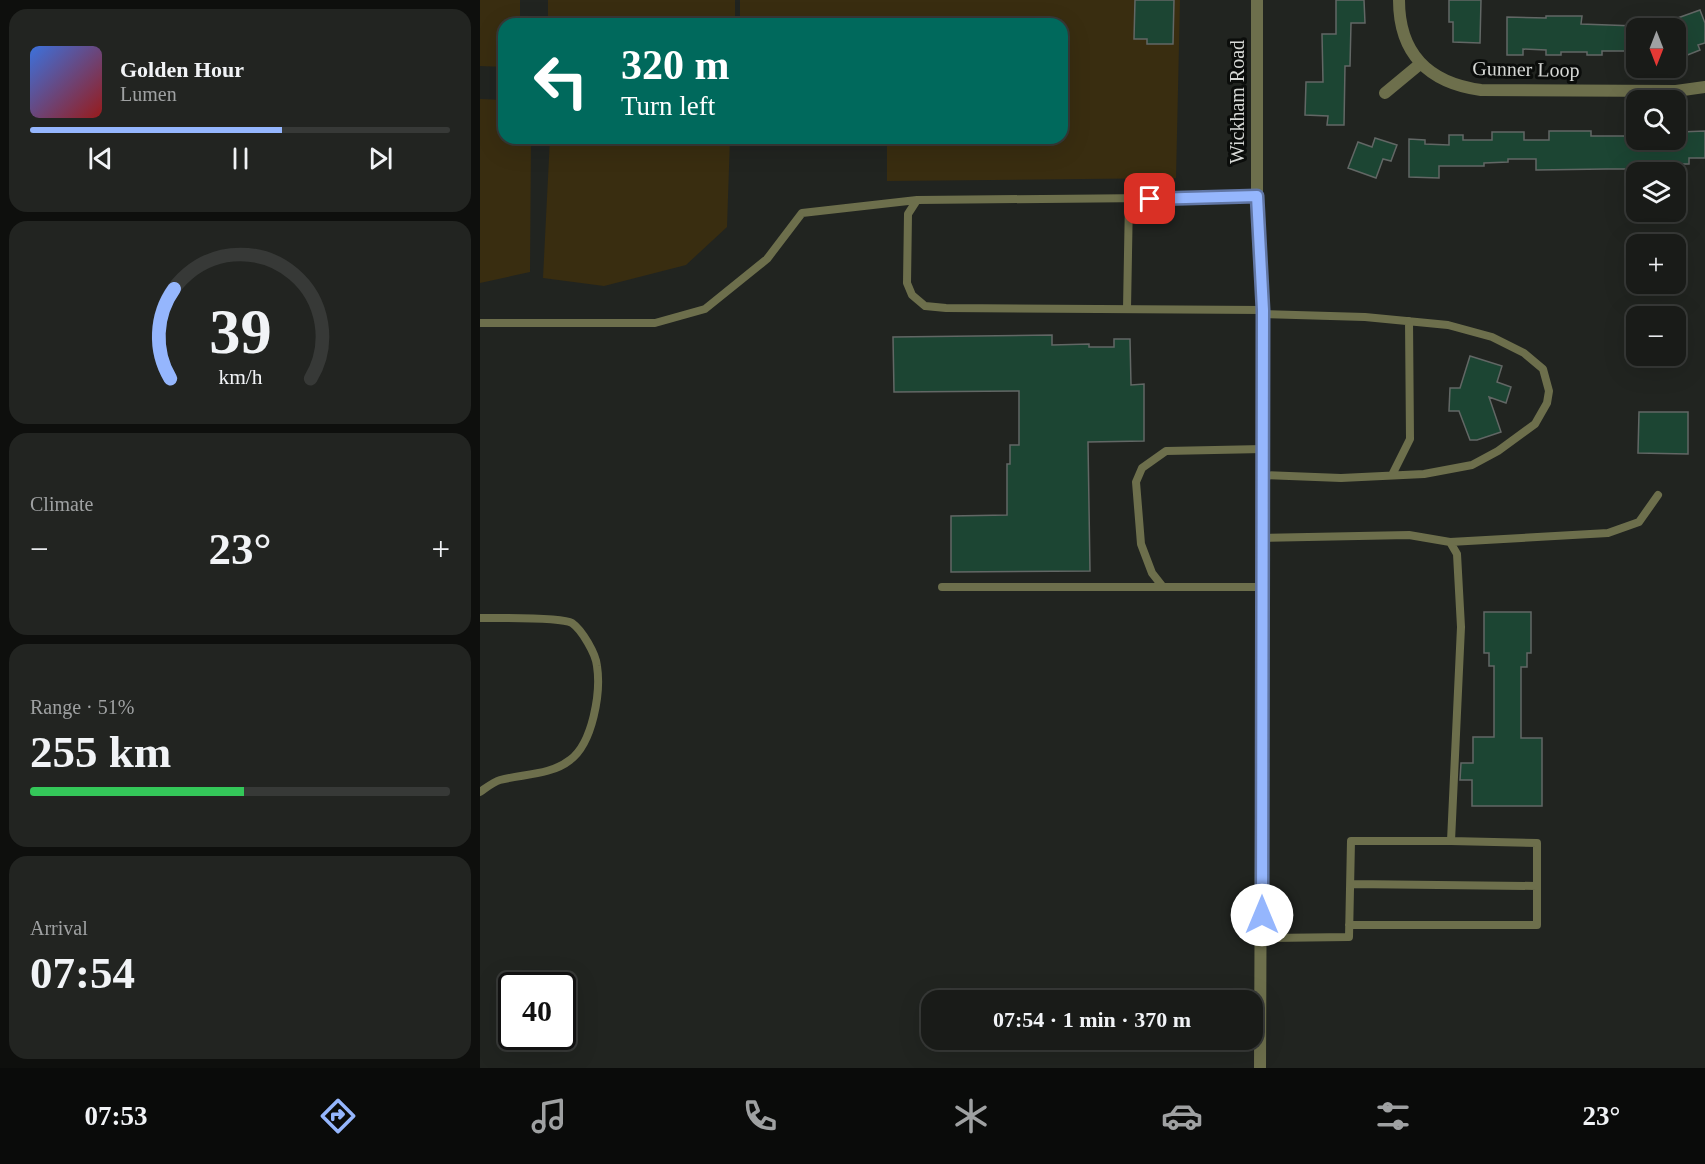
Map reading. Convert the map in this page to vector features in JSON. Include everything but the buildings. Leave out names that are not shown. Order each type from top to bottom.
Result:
[{"type":"street","name":"Wickham Road","points":[[1257,0],[1257,196],[1263,312],[1260,1068]]},
{"type":"street","name":"Gunner Loop","points":[[1399,0],[1399,16],[1405,38],[1420,64],[1446,82],[1461,87],[1481,90],[1676,91],[1705,87]]},
{"type":"street","points":[[1385,93],[1420,64]]},
{"type":"lane","points":[[480,323],[655,323],[705,309],[767,260],[802,213],[917,200],[1257,196]]},
{"type":"lane","points":[[1127,309],[1129,199]]},
{"type":"lane","points":[[917,200],[908,214],[908,283],[912,294],[926,306],[1263,312],[1409,321],[1448,325],[1492,337],[1524,353],[1542,369],[1549,391],[1546,403],[1535,424],[1498,451],[1472,465],[1425,474],[1341,478],[1262,475]]},
{"type":"lane","points":[[1392,475],[1410,438],[1409,321]]},
{"type":"lane","points":[[1162,587],[1152,573],[1141,544],[1136,482],[1142,468],[1166,451],[1263,449]]},
{"type":"lane","points":[[1262,538],[1409,535],[1450,542],[1608,533],[1639,522],[1658,495]]},
{"type":"lane","points":[[1450,542],[1457,554],[1461,627],[1451,841]]},
{"type":"lane","points":[[942,587],[1262,587]]},
{"type":"lane","points":[[480,618],[571,622],[584,636],[597,664],[597,702],[585,743],[570,760],[545,771],[498,781],[480,792]]},
{"type":"lane","points":[[1262,938],[1349,937],[1351,841],[1537,843],[1538,925],[1350,925]]},
{"type":"lane","points":[[1351,884],[1537,886]]},
{"type":"shaded area","points":[[480,0],[520,0],[520,18],[498,18],[498,67],[480,66]]},
{"type":"shaded area","points":[[548,0],[735,0],[735,18],[548,18]]},
{"type":"shaded area","points":[[740,0],[1180,0],[1176,178],[887,181],[887,144],[1068,144],[1068,18],[740,18]]},
{"type":"shaded area","points":[[480,99],[498,100],[498,144],[531,144],[530,272],[480,283]]},
{"type":"shaded area","points":[[550,144],[730,144],[727,227],[686,265],[604,286],[543,278]]},
{"type":"route","points":[[1150,199],[1257,196],[1263,310],[1262,915]]}]
